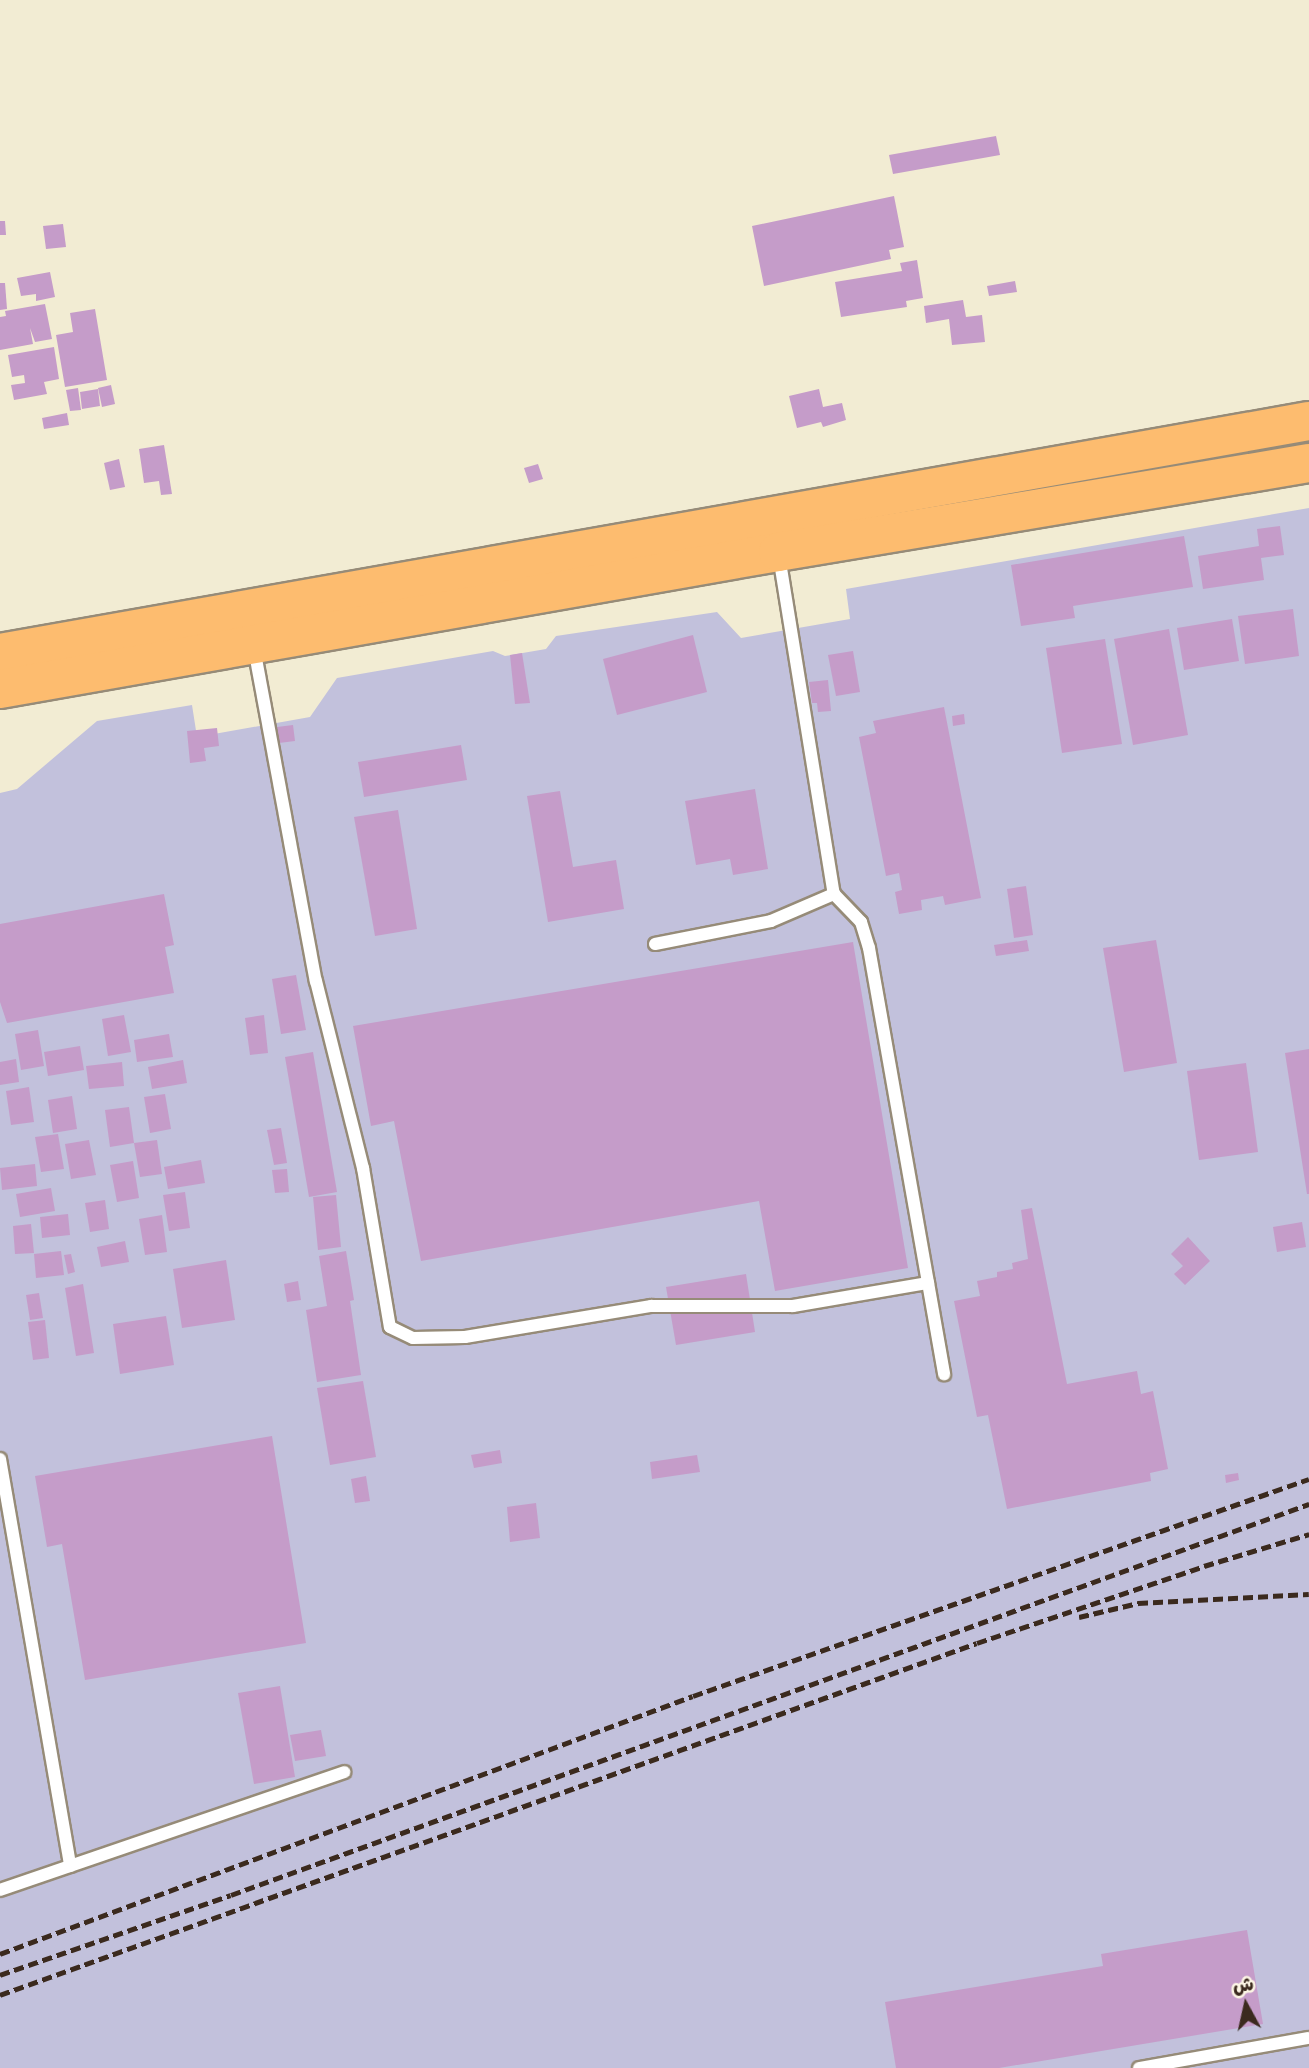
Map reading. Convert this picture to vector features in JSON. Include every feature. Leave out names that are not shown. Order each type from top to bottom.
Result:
[{"type":"highway","points":[[0,653],[1309,421]]},
{"type":"highway","points":[[0,689],[778,552],[1309,463]]},
{"type":"lane","points":[[778,552],[834,894],[861,922],[869,948],[944,1374]]},
{"type":"lane","points":[[254,644],[316,981],[363,1168],[390,1327],[414,1339],[464,1337],[652,1306],[793,1306],[928,1283]]},
{"type":"lane","points":[[655,944],[771,920],[834,894]]},
{"type":"lane","points":[[0,1460],[70,1866]]},
{"type":"lane","points":[[0,1890],[344,1772]]},
{"type":"lane","points":[[1139,2068],[1308,2038]]},
{"type":"shaded area","points":[[1309,508],[1309,2068],[0,2068],[0,793],[17,789],[97,721],[192,705],[197,737],[310,717],[337,678],[493,651],[505,656],[546,649],[556,636],[717,612],[741,638],[850,619],[846,589]]},
{"type":"building","points":[[996,136],[1000,155],[893,174],[889,155]]},
{"type":"building","points":[[894,196],[904,247],[889,250],[891,259],[764,286],[752,226]]},
{"type":"building","points":[[0,221],[5,221],[6,235],[0,235]]},
{"type":"building","points":[[63,224],[66,247],[46,249],[43,226]]},
{"type":"building","points":[[917,260],[923,298],[906,301],[907,307],[841,317],[835,282],[902,271],[900,263]]},
{"type":"building","points":[[50,272],[55,297],[36,301],[36,294],[21,296],[17,278]]},
{"type":"building","points":[[1015,281],[1017,292],[989,296],[987,286]]},
{"type":"building","points":[[0,283],[5,283],[7,309],[0,310]]},
{"type":"building","points":[[963,300],[966,317],[982,315],[985,342],[952,345],[949,319],[926,323],[924,306]]},
{"type":"building","points":[[45,304],[52,339],[35,342],[30,328],[33,344],[0,350],[0,317],[6,316],[5,311]]},
{"type":"building","points":[[95,309],[107,380],[65,387],[56,335],[73,332],[70,313]]},
{"type":"building","points":[[54,347],[59,379],[44,382],[47,394],[14,400],[11,385],[25,383],[24,375],[12,377],[8,355]]},
{"type":"building","points":[[111,385],[115,404],[102,407],[98,388]]},
{"type":"building","points":[[78,388],[81,410],[70,411],[66,390]]},
{"type":"building","points":[[98,389],[100,406],[82,409],[80,392]]},
{"type":"building","points":[[819,389],[823,407],[842,403],[846,420],[823,427],[821,422],[797,428],[789,396]]},
{"type":"building","points":[[67,413],[69,425],[44,429],[42,418]]},
{"type":"building","points":[[164,445],[172,494],[161,495],[159,481],[144,483],[139,449]]},
{"type":"building","points":[[119,459],[125,487],[110,490],[104,463]]},
{"type":"building","points":[[538,464],[543,479],[529,483],[524,468]]},
{"type":"building","points":[[1280,526],[1284,555],[1261,558],[1264,580],[1203,589],[1198,556],[1259,546],[1257,529]]},
{"type":"building","points":[[1184,536],[1193,587],[1073,606],[1075,618],[1021,626],[1011,565]]},
{"type":"building","points":[[1293,609],[1299,656],[1245,664],[1238,616]]},
{"type":"building","points":[[1232,619],[1239,661],[1184,670],[1177,628]]},
{"type":"building","points":[[1169,629],[1188,735],[1133,745],[1114,639]]},
{"type":"building","points":[[693,635],[707,692],[617,715],[603,659]]},
{"type":"building","points":[[1105,639],[1122,744],[1062,753],[1046,648]]},
{"type":"building","points":[[853,651],[860,692],[836,696],[828,655]]},
{"type":"building","points":[[522,653],[530,703],[515,704],[510,655]]},
{"type":"building","points":[[828,680],[831,711],[818,712],[817,703],[812,703],[809,682]]},
{"type":"building","points":[[944,707],[981,898],[945,905],[943,896],[921,900],[922,910],[899,914],[895,892],[902,890],[899,873],[886,876],[859,737],[876,733],[873,721]]},
{"type":"building","points":[[964,714],[965,724],[953,726],[952,716]]},
{"type":"building","points":[[293,725],[295,741],[279,743],[277,727]]},
{"type":"building","points":[[217,728],[219,746],[204,748],[206,761],[190,763],[187,731]]},
{"type":"building","points":[[461,745],[467,780],[364,797],[358,762]]},
{"type":"building","points":[[755,789],[768,869],[733,875],[730,859],[696,865],[685,801]]},
{"type":"building","points":[[560,791],[573,867],[616,860],[624,909],[548,922],[527,796]]},
{"type":"building","points":[[398,810],[417,929],[375,936],[354,817]]},
{"type":"building","points":[[1026,886],[1033,935],[1014,938],[1007,889]]},
{"type":"building","points":[[164,894],[174,945],[165,947],[174,993],[7,1023],[0,1002],[0,924]]},
{"type":"building","points":[[1027,940],[1029,951],[996,956],[994,945]]},
{"type":"building","points":[[1156,940],[1177,1063],[1124,1072],[1103,948]]},
{"type":"building","points":[[853,942],[908,1268],[775,1291],[759,1201],[421,1261],[394,1121],[371,1126],[353,1026]]},
{"type":"building","points":[[296,975],[306,1030],[281,1034],[272,979]]},
{"type":"building","points":[[124,1015],[131,1052],[108,1056],[102,1019]]},
{"type":"building","points":[[264,1015],[268,1053],[250,1055],[245,1018]]},
{"type":"building","points":[[38,1030],[44,1066],[21,1070],[15,1034]]},
{"type":"building","points":[[169,1034],[173,1057],[137,1062],[134,1040]]},
{"type":"building","points":[[80,1046],[84,1070],[48,1076],[44,1052]]},
{"type":"building","points":[[1309,1049],[1309,1194],[1307,1194],[1285,1053]]},
{"type":"building","points":[[313,1052],[337,1192],[309,1197],[285,1057]]},
{"type":"building","points":[[16,1059],[19,1082],[0,1085],[0,1062]]},
{"type":"building","points":[[183,1060],[187,1083],[152,1089],[148,1067]]},
{"type":"building","points":[[122,1062],[124,1086],[89,1089],[86,1066]]},
{"type":"building","points":[[1246,1063],[1258,1152],[1199,1160],[1187,1071]]},
{"type":"building","points":[[29,1087],[34,1122],[11,1125],[6,1091]]},
{"type":"building","points":[[165,1094],[171,1129],[150,1133],[144,1097]]},
{"type":"building","points":[[72,1096],[77,1129],[53,1133],[48,1100]]},
{"type":"building","points":[[129,1107],[134,1143],[110,1147],[105,1110]]},
{"type":"building","points":[[281,1128],[287,1163],[274,1165],[267,1130]]},
{"type":"building","points":[[58,1134],[64,1169],[41,1172],[35,1137]]},
{"type":"building","points":[[89,1140],[96,1175],[71,1179],[65,1144]]},
{"type":"building","points":[[157,1140],[162,1174],[140,1177],[134,1143]]},
{"type":"building","points":[[201,1160],[205,1183],[168,1189],[164,1167]]},
{"type":"building","points":[[133,1161],[139,1198],[117,1202],[110,1165]]},
{"type":"building","points":[[35,1164],[37,1186],[2,1190],[0,1168]]},
{"type":"building","points":[[287,1169],[289,1192],[275,1193],[272,1170]]},
{"type":"building","points":[[51,1188],[55,1211],[20,1217],[16,1194]]},
{"type":"building","points":[[185,1192],[190,1228],[169,1231],[163,1195]]},
{"type":"building","points":[[336,1195],[341,1247],[318,1250],[313,1197]]},
{"type":"building","points":[[105,1200],[109,1229],[90,1232],[85,1203]]},
{"type":"building","points":[[1032,1208],[1067,1384],[1137,1371],[1141,1394],[1153,1391],[1168,1469],[1150,1473],[1151,1481],[1007,1509],[988,1415],[977,1417],[954,1301],[980,1296],[977,1281],[997,1277],[997,1272],[1013,1269],[1012,1263],[1028,1259],[1021,1210]]},
{"type":"building","points":[[68,1214],[70,1235],[42,1238],[40,1217]]},
{"type":"building","points":[[162,1215],[167,1252],[145,1255],[139,1219]]},
{"type":"building","points":[[1302,1222],[1306,1247],[1277,1252],[1273,1227]]},
{"type":"building","points":[[31,1224],[34,1253],[15,1254],[13,1226]]},
{"type":"building","points":[[1188,1237],[1210,1261],[1185,1285],[1174,1274],[1183,1266],[1171,1254]]},
{"type":"building","points":[[125,1241],[129,1262],[101,1267],[97,1247]]},
{"type":"building","points":[[61,1251],[64,1275],[36,1278],[34,1254]]},
{"type":"building","points":[[346,1251],[361,1375],[317,1382],[306,1310],[327,1306],[319,1256]]},
{"type":"building","points":[[71,1254],[75,1272],[68,1274],[64,1255]]},
{"type":"building","points":[[226,1260],[235,1320],[182,1328],[173,1269]]},
{"type":"building","points":[[746,1274],[755,1332],[676,1345],[666,1287]]},
{"type":"building","points":[[298,1281],[301,1300],[287,1302],[284,1284]]},
{"type":"building","points":[[83,1284],[94,1353],[76,1356],[65,1288]]},
{"type":"building","points":[[39,1293],[43,1318],[30,1320],[26,1295]]},
{"type":"building","points":[[166,1316],[174,1365],[120,1374],[113,1324]]},
{"type":"building","points":[[45,1320],[49,1358],[33,1360],[28,1322]]},
{"type":"building","points":[[363,1381],[376,1457],[330,1465],[317,1388]]},
{"type":"building","points":[[272,1436],[306,1643],[85,1680],[62,1544],[47,1547],[35,1476]]},
{"type":"building","points":[[500,1450],[502,1463],[474,1468],[471,1455]]},
{"type":"building","points":[[697,1455],[700,1472],[652,1479],[650,1462]]},
{"type":"building","points":[[1238,1473],[1239,1480],[1226,1483],[1225,1475]]},
{"type":"building","points":[[366,1476],[370,1501],[355,1503],[351,1479]]},
{"type":"building","points":[[536,1503],[540,1538],[510,1542],[507,1507]]},
{"type":"building","points":[[280,1686],[295,1777],[254,1784],[238,1693]]},
{"type":"building","points":[[321,1730],[326,1756],[295,1761],[290,1735]]},
{"type":"building","points":[[1247,1930],[1263,2024],[999,2068],[896,2068],[885,2002],[1103,1966],[1101,1954]]},
{"type":"railway","points":[[0,1954],[693,1696],[1309,1479]]},
{"type":"railway","points":[[0,1975],[231,1895],[1309,1504]]},
{"type":"railway","points":[[0,1995],[977,1643],[1204,1566],[1309,1534]]},
{"type":"railway","points":[[1079,1617],[1138,1603],[1309,1594]]}]
